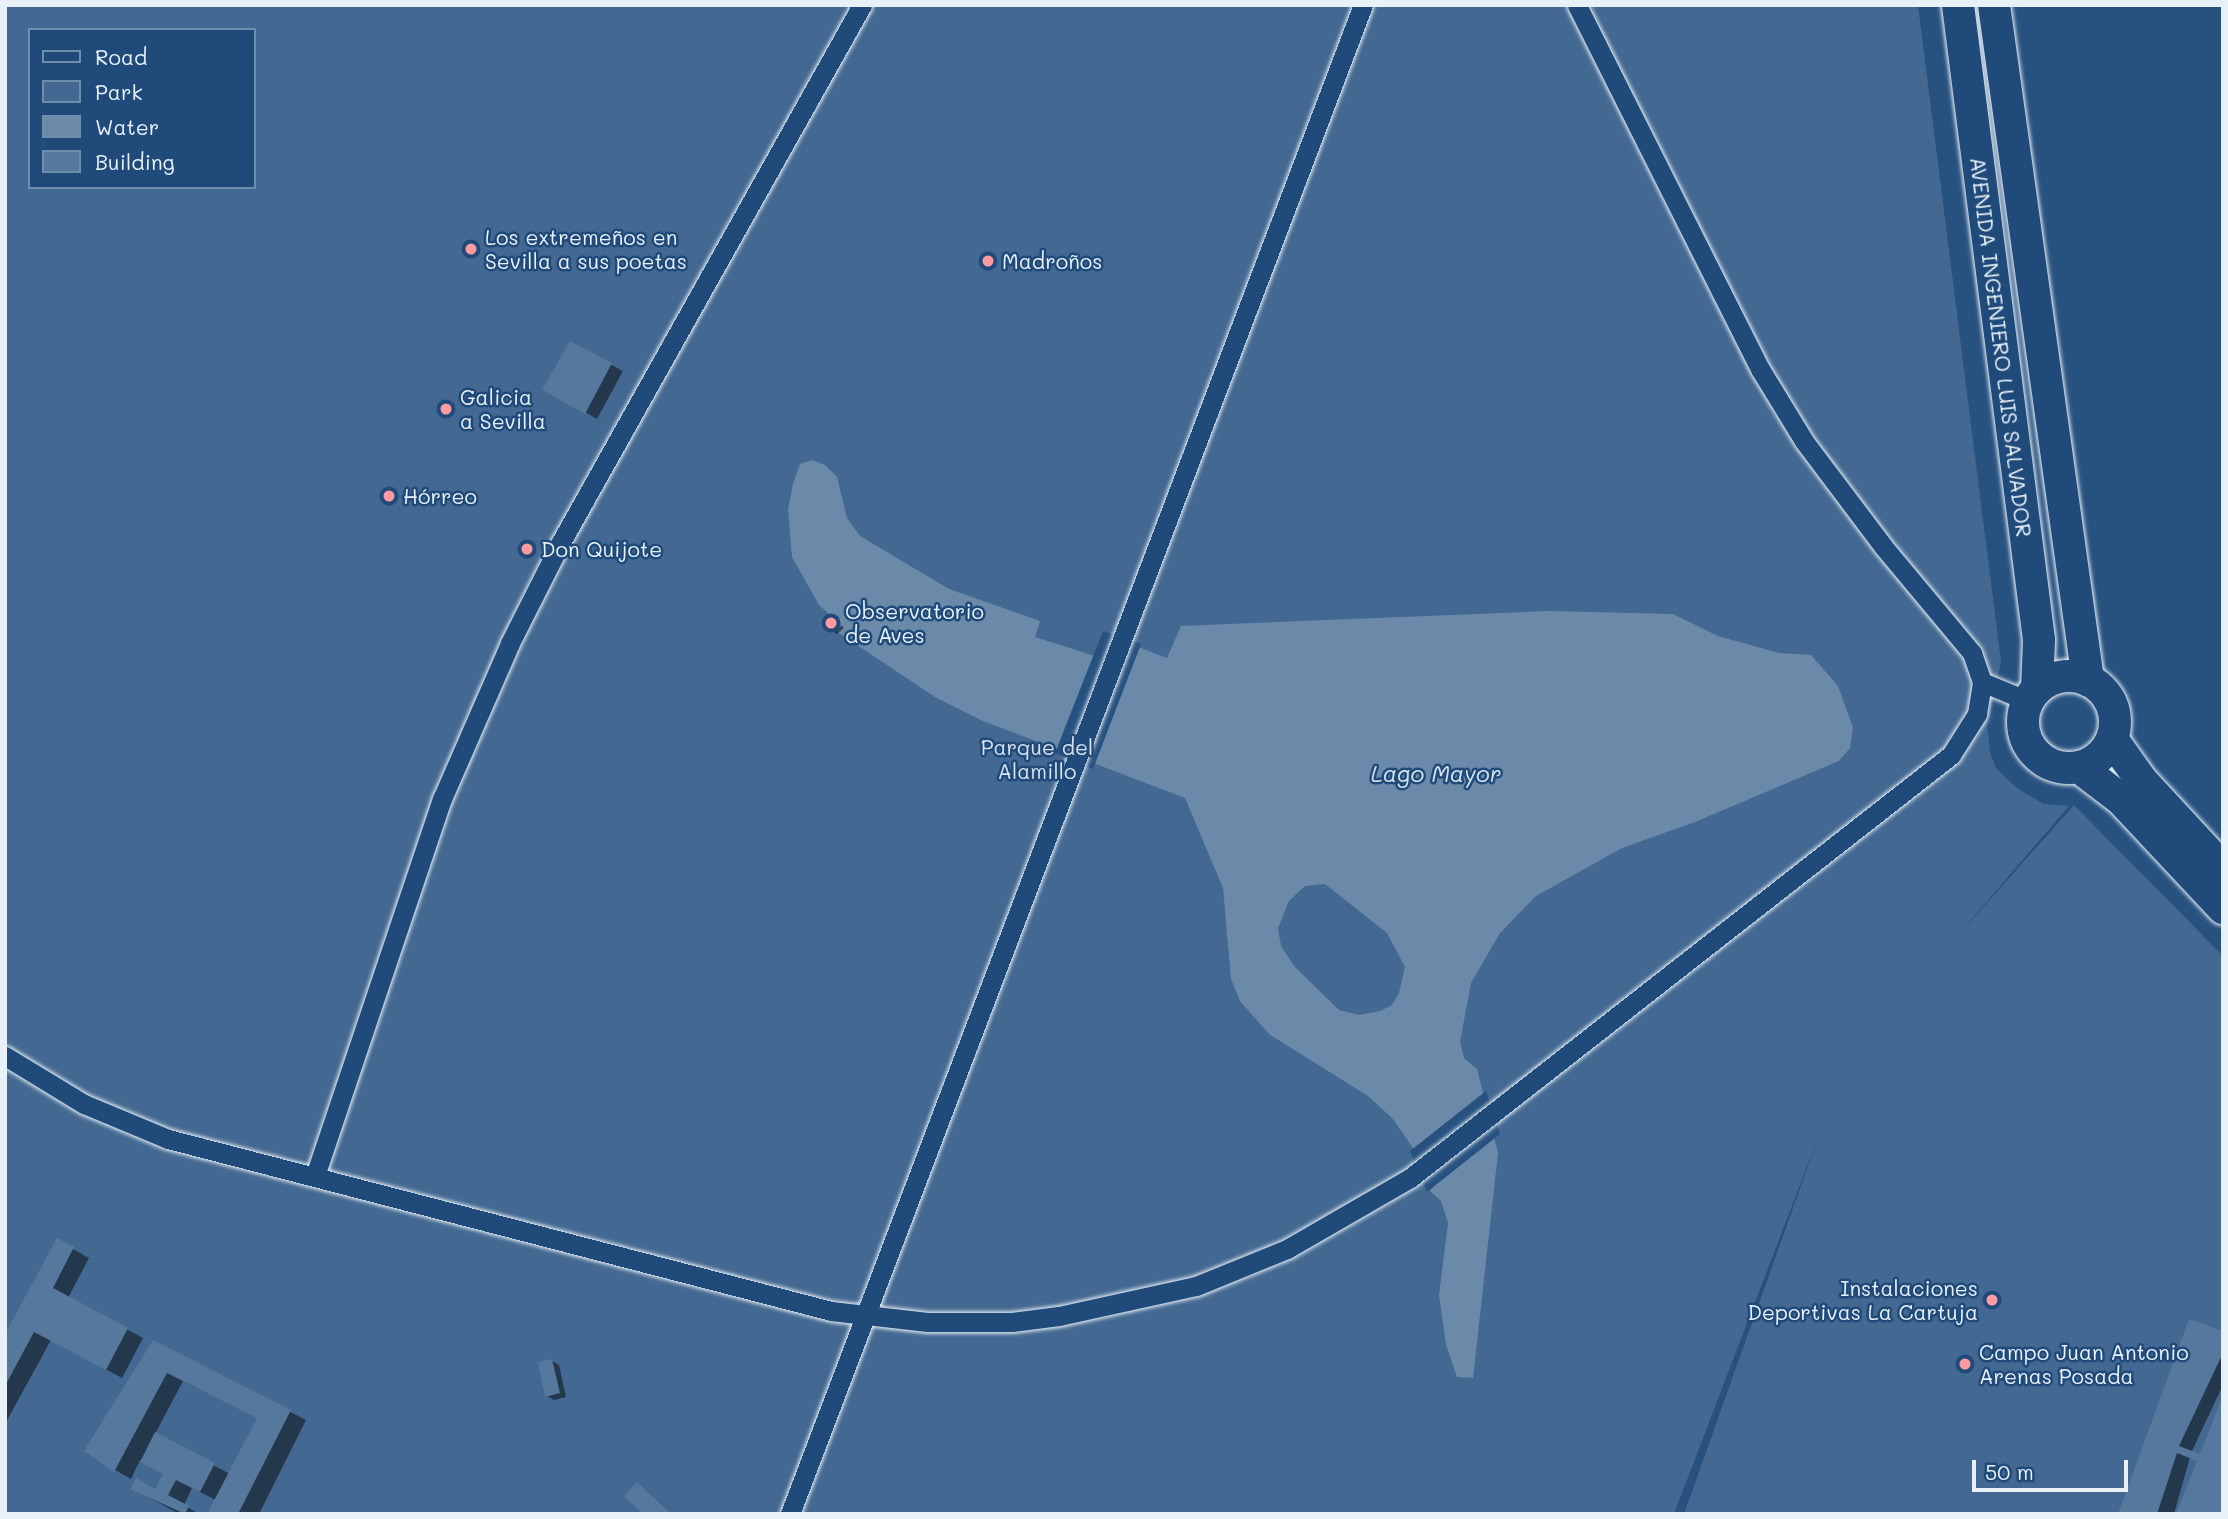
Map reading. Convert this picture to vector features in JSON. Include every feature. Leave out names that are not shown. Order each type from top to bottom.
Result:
[{"type":"street","points":[[314,1177],[433,824],[494,678],[561,542],[862,5]]},
{"type":"street","points":[[790,1514],[1363,5]]},
{"type":"street","points":[[5,1056],[85,1104],[168,1139],[863,1316],[926,1322],[1012,1322],[1131,1302],[1196,1286],[1276,1254],[1410,1178],[1951,755],[1977,714],[1982,682],[1972,653],[1883,547],[1804,441],[1760,369],[1577,5]]},
{"type":"street","name":"AVENIDA INGENIERO LUIS SALVADOR","points":[[1958,5],[2039,640],[2032,695]]},
{"type":"street","name":"AVENIDA INGENIERO LUIS SALVADOR","points":[[1994,5],[2088,680]]},
{"type":"street","points":[[2060,677],[2088,680],[2109,699],[2114,712],[2112,739],[2093,762],[2079,767],[2057,766],[2037,756],[2023,730],[2032,695],[2060,677]]},
{"type":"street","points":[[1982,682],[2032,695]]},
{"type":"street","points":[[2112,739],[2141,779],[2223,869]]},
{"type":"street","points":[[2079,767],[2122,800],[2223,908]]},
{"type":"green space","name":"Parque del Alamillo","points":[[5,5],[1918,5],[2001,662],[1987,725],[1990,752],[1996,768],[2018,789],[2044,804],[2069,806],[1954,940],[2074,805],[2222,955],[2223,1514],[1684,1514],[1819,1135],[1674,1514],[5,1514]]},
{"type":"water","name":"Lago Mayor","points":[[812,460],[825,465],[837,477],[847,518],[860,536],[949,589],[1040,621],[1035,637],[1095,656],[1104,634],[1167,658],[1181,626],[1548,611],[1673,614],[1718,636],[1779,653],[1811,655],[1838,686],[1853,728],[1850,748],[1839,761],[1695,822],[1622,848],[1536,896],[1500,933],[1471,983],[1460,1042],[1464,1058],[1477,1069],[1498,1153],[1473,1378],[1457,1377],[1446,1345],[1439,1295],[1448,1223],[1441,1201],[1431,1192],[1413,1148],[1393,1119],[1368,1096],[1269,1034],[1240,1001],[1231,979],[1223,888],[1185,798],[983,721],[935,697],[836,631],[841,625],[819,605],[792,557],[788,509],[800,464]],"holes":[[[1325,884],[1387,933],[1405,967],[1399,993],[1392,1005],[1380,1011],[1359,1015],[1339,1010],[1294,966],[1281,946],[1278,928],[1289,901],[1305,886]]]},
{"type":"pier","points":[[1103,631],[1141,644],[1093,769],[1055,753]]},
{"type":"pier","points":[[1486,1091],[1500,1134],[1427,1192],[1410,1151]]},
{"type":"building","points":[[570,341],[612,363],[585,414],[542,390]]},
{"type":"building","name":"Observatorio de Aves","points":[[832,615],[842,625],[833,633],[820,621]]},
{"type":"building","points":[[57,1238],[74,1247],[53,1288],[128,1328],[106,1370],[34,1332],[5,1386],[5,1334]]},
{"type":"building","points":[[2189,1319],[2223,1331],[2223,1353],[2179,1446],[2200,1454],[2223,1395],[2223,1506],[2220,1514],[2176,1514],[2197,1461],[2177,1453],[2157,1514],[2118,1514]]},
{"type":"building","points":[[153,1340],[291,1410],[238,1514],[207,1514],[257,1418],[167,1373],[114,1472],[84,1451]]},
{"type":"building","points":[[552,1359],[560,1393],[545,1397],[538,1362]]},
{"type":"building","points":[[155,1432],[215,1463],[200,1492],[176,1480],[168,1495],[189,1506],[185,1514],[130,1489],[136,1478],[155,1489],[163,1474],[140,1462]]},
{"type":"building","points":[[637,1482],[671,1514],[643,1514],[624,1496]]},
{"type":"place","name":"Los extremeños en Sevilla a sus poetas","points":[[471,249]]},
{"type":"place","name":"Madroños","points":[[988,261]]},
{"type":"place","name":"Galicia a Sevilla","points":[[446,409]]},
{"type":"place","name":"Hórreo","points":[[389,496]]},
{"type":"place","name":"Don Quijote","points":[[527,549]]},
{"type":"place","name":"Observatorio de Aves","points":[[831,623]]},
{"type":"place","name":"Instalaciones Deportivas La Cartuja","points":[[1992,1300]]},
{"type":"place","name":"Campo Juan Antonio Arenas Posada","points":[[1965,1364]]}]
